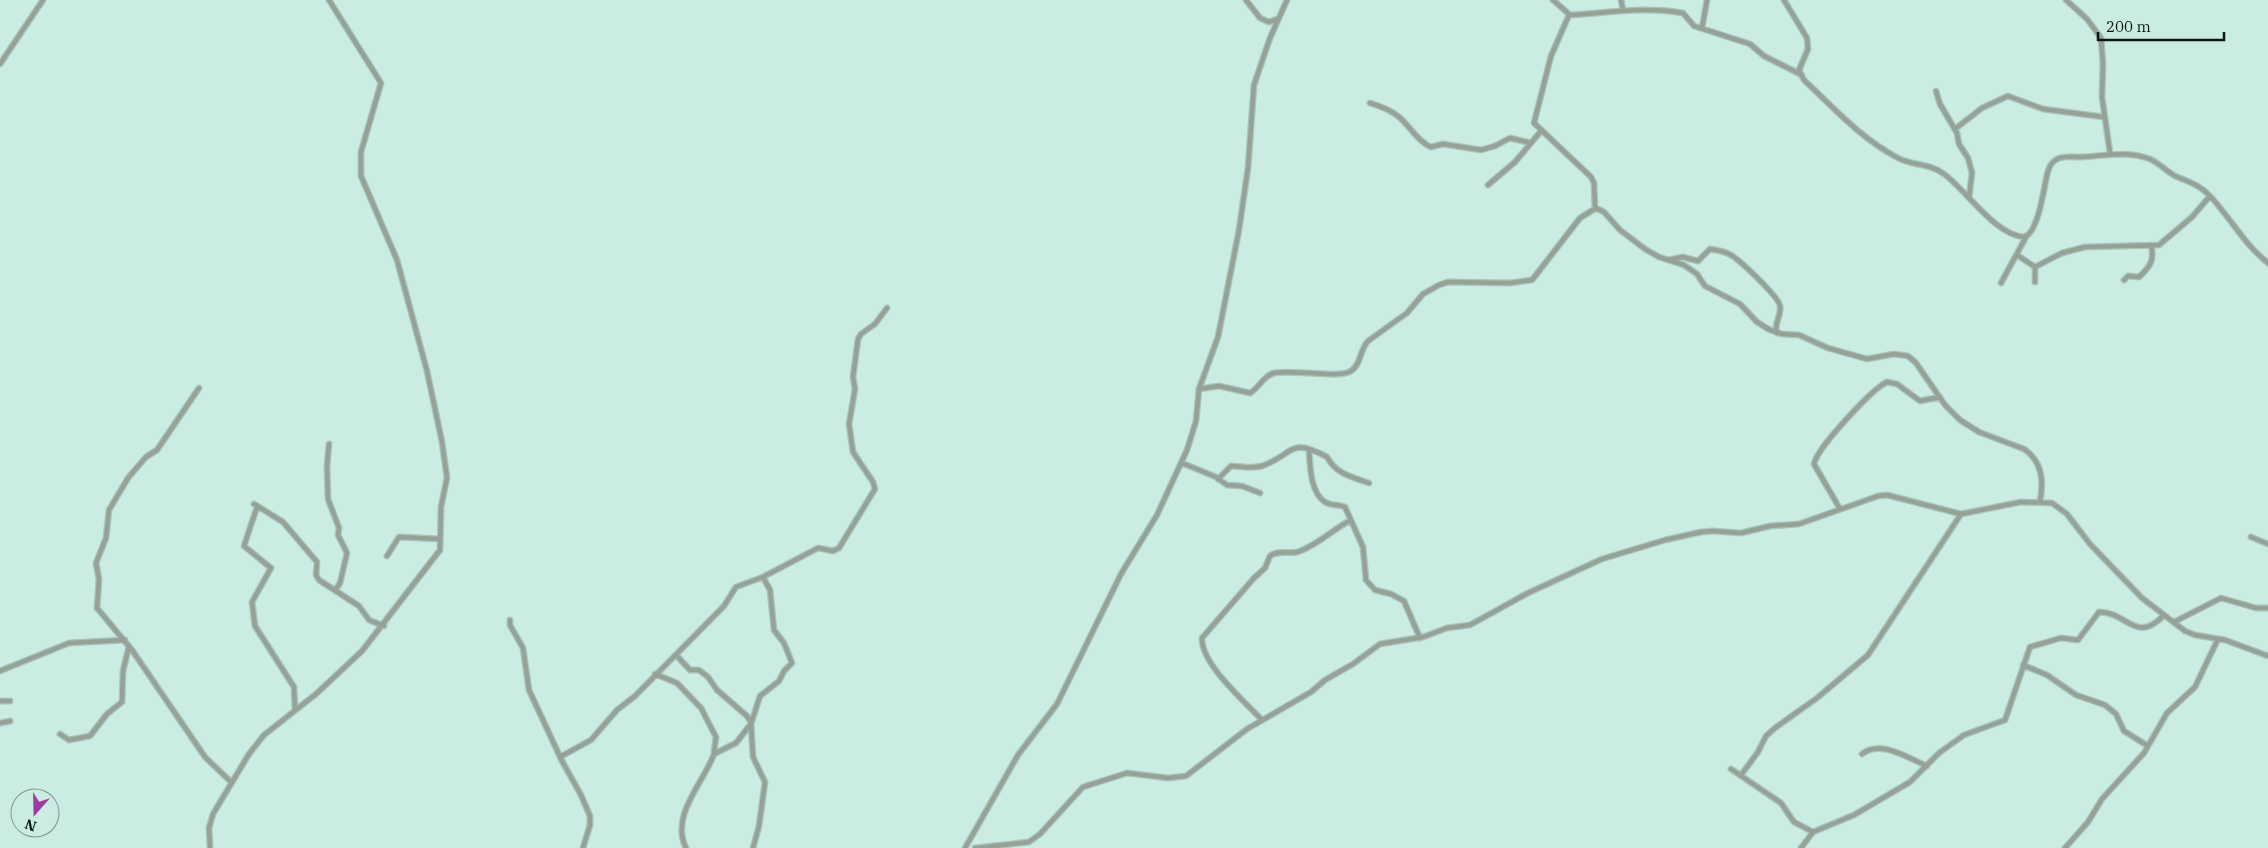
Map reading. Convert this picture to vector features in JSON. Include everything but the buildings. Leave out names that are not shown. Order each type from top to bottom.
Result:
[{"type":"street","points":[[0,64],[44,0]]},
{"type":"street","points":[[210,848],[210,822],[219,800],[264,735],[347,667],[384,626],[414,582],[440,550],[441,512],[446,485],[446,471],[427,370],[395,254],[361,176],[360,152],[381,84],[329,0]]},
{"type":"street","points":[[1246,0],[1265,21],[1274,21],[1279,17]]},
{"type":"street","points":[[965,848],[1018,755],[1057,704],[1115,585],[1157,515],[1182,463],[1196,421],[1199,389],[1216,343],[1239,230],[1248,168],[1254,85],[1287,0]]},
{"type":"street","points":[[1553,0],[1569,15],[1623,10],[1671,9],[1684,13],[1692,25],[1750,44],[1764,56],[1800,74],[1861,134],[1900,159],[1931,166],[1940,171],[1983,213],[2010,232],[2026,237]]},
{"type":"street","points":[[1621,0],[1623,10]]},
{"type":"street","points":[[1702,28],[1707,0]]},
{"type":"street","points":[[1784,0],[1807,38],[1808,48],[1799,68],[1800,74]]},
{"type":"street","points":[[2066,0],[2087,19],[2101,38],[2103,64],[2102,96],[2110,153]]},
{"type":"street","points":[[1569,15],[1555,44],[1534,117],[1534,123],[1591,177],[1594,183],[1595,208]]},
{"type":"street","points":[[1936,91],[1940,104],[1955,129],[1958,144],[1968,158],[1972,173],[1969,198]]},
{"type":"street","points":[[1955,129],[1970,115],[2008,96],[2048,110],[2104,117]]},
{"type":"street","points":[[1370,103],[1383,107],[1399,117],[1410,132],[1431,147],[1443,144],[1481,150],[1495,146],[1510,138],[1531,143]]},
{"type":"street","points":[[1488,185],[1510,167],[1541,131]]},
{"type":"street","points":[[2001,283],[2026,237],[2032,230],[2047,173],[2053,160],[2059,157],[2110,153],[2151,160],[2173,174],[2196,184],[2210,196],[2246,243],[2268,263]]},
{"type":"street","points":[[2034,267],[2082,247],[2130,248],[2159,245],[2192,217],[2210,196]]},
{"type":"street","points":[[1199,389],[1219,386],[1250,393],[1264,378],[1275,373],[1299,371],[1337,374],[1350,372],[1356,366],[1363,347],[1368,341],[1407,313],[1414,303],[1433,288],[1448,282],[1504,283],[1534,279],[1580,218],[1595,208]]},
{"type":"street","points":[[1595,208],[1604,212],[1620,230],[1645,249],[1690,268],[1705,286],[1740,304],[1761,325],[1777,333],[1799,335],[1828,348],[1867,359],[1904,354],[1916,362],[1951,413],[1972,428],[2024,449],[2030,454],[2042,478],[2040,501]]},
{"type":"street","points":[[2124,280],[2128,276],[2141,276],[2152,263],[2153,254],[2150,245]]},
{"type":"street","points":[[1668,260],[1683,257],[1699,261],[1710,249],[1720,250],[1735,258],[1780,303],[1780,313],[1775,327],[1777,333]]},
{"type":"street","points":[[2017,255],[2034,267]]},
{"type":"street","points":[[2034,267],[2034,282]]},
{"type":"street","points":[[560,757],[592,740],[617,710],[676,655],[724,606],[736,587],[763,577],[818,548],[838,550],[874,490],[873,482],[853,452],[849,424],[855,389],[852,377],[858,339],[875,324],[887,308]]},
{"type":"street","points":[[1840,509],[1814,464],[1817,457],[1840,427],[1887,382],[1897,384],[1920,400],[1940,397]]},
{"type":"street","points":[[199,388],[157,450],[146,457],[128,478],[109,510],[106,538],[96,563],[98,588],[96,604],[97,608],[129,646],[205,757],[231,782]]},
{"type":"street","points":[[329,444],[327,466],[328,499],[339,528],[338,535],[347,553],[340,583],[336,589]]},
{"type":"street","points":[[1218,479],[1231,466],[1258,467],[1299,446],[1327,457],[1331,464],[1342,473],[1370,483]]},
{"type":"street","points":[[1309,449],[1311,472],[1318,494],[1328,504],[1345,507],[1363,547],[1366,580],[1374,590],[1391,594],[1404,601],[1410,620],[1420,638]]},
{"type":"street","points":[[1182,463],[1227,485],[1245,487],[1260,493]]},
{"type":"street","points":[[975,848],[1029,842],[1040,834],[1083,787],[1089,783],[1127,773],[1168,778],[1186,776],[1262,720],[1311,692],[1325,680],[1353,664],[1380,644],[1420,638],[1447,628],[1470,625],[1528,593],[1607,557],[1701,532],[1713,530],[1741,534],[1770,526],[1799,524],[1878,496],[1887,495],[1961,514],[2011,503],[2040,501],[2052,503],[2061,508],[2122,579],[2164,615],[2189,633],[2218,638],[2268,656]]},
{"type":"street","points":[[295,710],[294,687],[256,626],[252,602],[271,568],[244,546],[255,505],[286,525],[317,562],[316,575],[319,580],[336,589],[359,606],[367,618],[384,626]]},
{"type":"street","points":[[1740,775],[1758,752],[1766,736],[1774,728],[1818,698],[1868,655],[1961,514]]},
{"type":"street","points":[[1262,720],[1213,666],[1203,647],[1202,638],[1254,578],[1266,568],[1270,556],[1276,552],[1299,551],[1334,528],[1351,520]]},
{"type":"street","points":[[387,556],[398,537],[440,539]]},
{"type":"street","points":[[2251,537],[2268,544]]},
{"type":"street","points":[[714,754],[736,743],[751,724],[760,696],[779,681],[784,671],[792,663],[784,643],[774,630],[770,590],[763,577]]},
{"type":"street","points":[[2174,622],[2221,598],[2256,608],[2268,608]]},
{"type":"street","points":[[1801,848],[1813,832],[1865,810],[1910,782],[1944,748],[1964,735],[2005,720],[2030,647],[2061,638],[2078,640],[2099,612],[2144,628],[2150,627],[2164,615]]},
{"type":"street","points":[[510,620],[510,625],[523,648],[529,690],[560,757],[582,795],[591,820],[583,848]]},
{"type":"street","points":[[2065,848],[2088,822],[2102,799],[2148,746],[2167,713],[2195,687],[2218,638]]},
{"type":"street","points":[[0,671],[69,643],[124,640]]},
{"type":"street","points":[[60,734],[70,740],[90,736],[107,714],[120,706],[123,700],[123,671],[129,646]]},
{"type":"street","points":[[676,655],[690,670],[699,670],[708,677],[717,690],[747,716],[751,724],[753,756],[765,782],[759,826],[753,848]]},
{"type":"street","points":[[2023,665],[2047,675],[2076,695],[2105,705],[2116,714],[2124,731],[2148,746]]},
{"type":"street","points":[[655,674],[678,683],[701,708],[716,738],[714,754],[709,769],[695,790],[680,828],[686,848]]},
{"type":"street","points":[[0,701],[10,700]]},
{"type":"street","points":[[0,723],[10,721]]},
{"type":"street","points":[[1862,754],[1868,749],[1883,749],[1927,766]]},
{"type":"street","points":[[1731,769],[1783,805],[1794,822],[1813,832]]}]
